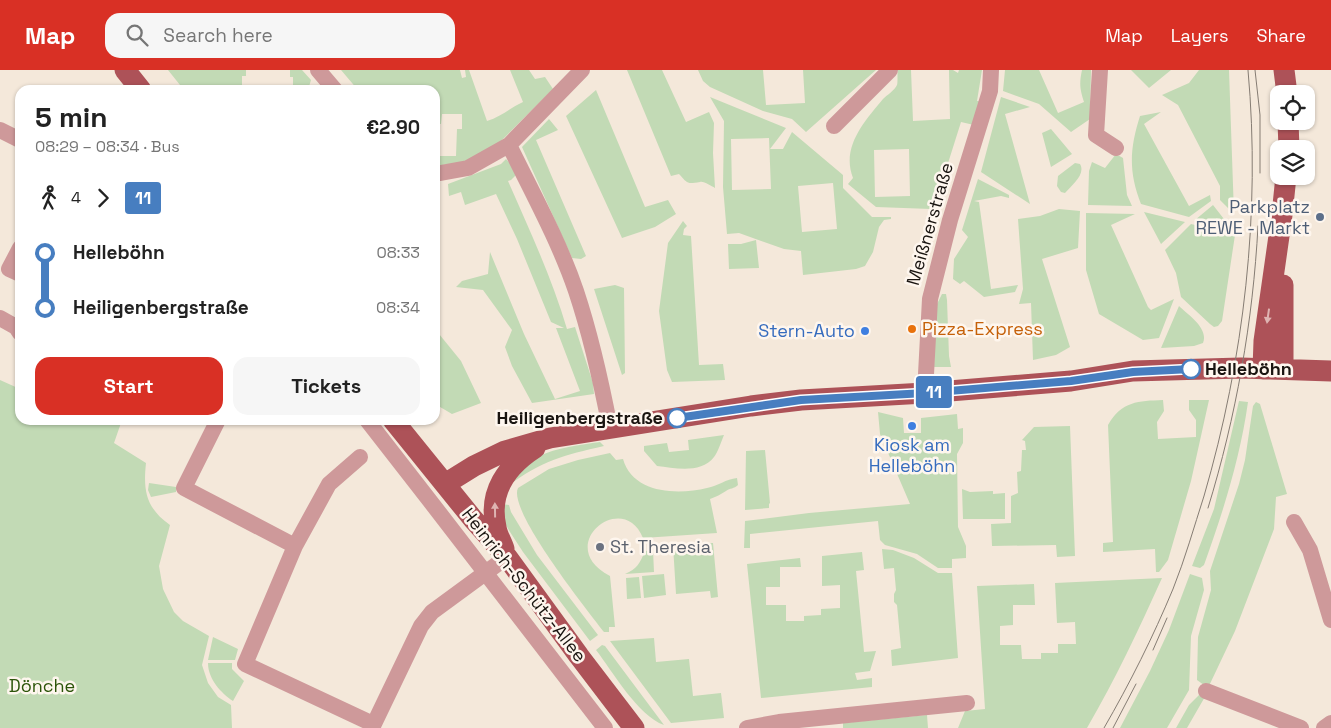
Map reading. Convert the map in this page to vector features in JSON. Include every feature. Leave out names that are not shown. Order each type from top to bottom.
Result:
[{"type":"main road","points":[[125,70],[137,85]]},
{"type":"main road","points":[[1284,70],[1286,85]]},
{"type":"main road","points":[[1273,369],[1264,340],[1285,185]]},
{"type":"main road","points":[[446,484],[474,466],[504,452],[550,438],[801,400],[925,393],[1071,381],[1133,372],[1273,369],[1331,371]]},
{"type":"main road","name":"Heinrich-Schütz-Allee","points":[[392,430],[446,484],[507,557],[634,728]]},
{"type":"main road","points":[[507,557],[496,527],[495,495],[502,478],[514,463],[550,438]]},
{"type":"street","points":[[318,70],[331,85]]},
{"type":"street","points":[[440,173],[468,168],[508,145],[582,70]]},
{"type":"street","points":[[834,126],[890,70]]},
{"type":"street","name":"Meißnerstraße","points":[[925,393],[930,299],[950,220],[990,91],[991,70]]},
{"type":"street","points":[[1100,70],[1096,135],[1116,148]]},
{"type":"street","points":[[0,130],[15,138]]},
{"type":"street","points":[[508,145],[545,218],[575,289],[598,366],[610,428]]},
{"type":"street","points":[[0,318],[15,326]]},
{"type":"street","points":[[216,425],[184,488],[295,546]]},
{"type":"street","name":"Heinrich-Schütz-Allee","points":[[379,425],[392,430],[412,477],[605,728]]},
{"type":"street","points":[[360,457],[329,484],[295,546],[245,664],[373,726],[421,626],[432,612],[507,557]]},
{"type":"street","points":[[1294,522],[1310,550],[1331,620]]},
{"type":"street","points":[[1206,691],[1301,728]]},
{"type":"street","points":[[747,728],[779,722],[967,703]]},
{"type":"street","points":[[1324,728],[1331,724]]},
{"type":"green space","points":[[168,70],[246,70],[246,76],[242,76],[242,85],[180,85]]},
{"type":"green space","points":[[290,70],[302,70],[311,80],[310,85],[293,85],[293,77],[290,77]]},
{"type":"green space","points":[[341,70],[460,70],[462,78],[466,77],[465,70],[469,70],[487,121],[523,102],[510,70],[529,70],[535,79],[545,77],[553,89],[498,144],[466,162],[440,165],[440,156],[456,156],[457,129],[462,129],[462,114],[442,114],[440,124],[440,85],[354,85]]},
{"type":"green space","points":[[627,70],[662,70],[686,122],[709,112],[714,123],[715,188],[703,182],[688,183],[679,174],[671,176]]},
{"type":"green space","points":[[698,70],[763,70],[766,105],[805,103],[803,70],[876,70],[806,132],[792,119],[763,111],[710,87],[703,81]]},
{"type":"green space","points":[[898,70],[911,70],[913,121],[950,119],[949,70],[958,73],[959,70],[982,70],[974,125],[961,122],[937,198],[931,209],[876,207],[848,184],[853,178],[850,167],[852,145],[862,126],[883,99],[896,87]],"holes":[[[909,149],[910,196],[875,197],[874,150]]]},
{"type":"green space","points":[[1005,70],[1039,70],[1058,113],[1084,102],[1080,79],[1082,70],[1091,70],[1090,119],[1071,132],[1039,104],[1003,91]]},
{"type":"green space","points":[[1131,70],[1171,70],[1149,88]]},
{"type":"green space","points":[[1199,70],[1229,70],[1234,214],[1220,200],[1220,186],[1178,105],[1162,95],[1189,83]]},
{"type":"green space","points":[[596,90],[645,207],[668,200],[676,214],[655,227],[622,238],[566,116]]},
{"type":"green space","points":[[710,97],[786,128],[770,149],[783,149],[792,132],[843,175],[843,188],[872,217],[891,217],[891,219],[884,220],[879,227],[873,252],[865,266],[856,269],[803,275],[801,251],[784,249],[739,233],[727,234],[723,187],[724,121]],"holes":[[[769,138],[771,189],[732,190],[731,139]],[[833,183],[837,229],[802,232],[798,186]]]},
{"type":"green space","points":[[1001,97],[1030,107],[1005,114],[1030,204],[981,172]]},
{"type":"green space","points":[[1161,112],[1144,124],[1189,206],[1210,195],[1211,201],[1189,217],[1141,204],[1134,181],[1132,149],[1140,116]]},
{"type":"green space","points":[[549,119],[558,130],[536,140],[586,256],[581,259],[572,258],[522,147]]},
{"type":"green space","points":[[1051,129],[1072,154],[1051,167],[1042,133]]},
{"type":"green space","points":[[1116,154],[1123,158],[1127,195],[1132,206],[1088,205],[1089,171],[1092,162],[1105,168]]},
{"type":"green space","points":[[506,159],[514,168],[516,175],[508,181],[547,272],[567,329],[575,327],[593,383],[594,394],[532,403],[512,366],[505,347],[512,330],[483,290],[456,287],[462,281],[488,274],[490,252],[524,334],[555,399],[580,391],[556,328],[564,328],[551,322],[517,239],[496,194],[465,205],[461,192],[449,196],[448,184],[501,164]]},
{"type":"green space","points":[[1075,163],[1080,164],[1080,175],[1065,193],[1061,192],[1057,186],[1058,176]]},
{"type":"green space","points":[[978,179],[1009,195],[1009,198],[1001,196],[974,201],[979,202],[991,289],[1018,285],[1015,292],[984,297],[964,281],[960,284],[953,279],[954,259],[968,237],[962,230]]},
{"type":"green space","points":[[1213,205],[1231,228],[1195,220]]},
{"type":"green space","points":[[1059,209],[1080,211],[1078,248],[1042,259],[1070,347],[1056,355],[1033,360],[1031,303],[1019,304],[1023,289],[1018,219],[1040,216]]},
{"type":"green space","points":[[1144,212],[1185,222],[1161,244]]},
{"type":"green space","points":[[1086,213],[1135,214],[1111,225],[1148,307],[1151,310],[1174,299],[1159,338],[1143,340],[1099,314],[1086,270]]},
{"type":"green space","points":[[683,221],[687,226],[684,229],[683,235],[691,236],[699,365],[723,364],[725,380],[672,382],[667,370],[659,311],[668,243]]},
{"type":"green space","points":[[1191,224],[1235,235],[1222,321],[1218,326],[1214,327],[1181,297],[1176,273],[1165,250]]},
{"type":"green space","points":[[756,240],[759,268],[729,269],[728,244],[741,244]]},
{"type":"green space","points":[[615,285],[624,288],[625,373],[622,375],[594,289]]},
{"type":"green space","points":[[942,294],[946,294],[947,300],[951,367],[934,367],[936,306]]},
{"type":"green space","points":[[1179,306],[1200,327],[1204,337],[1203,343],[1194,346],[1161,348]]},
{"type":"green space","points":[[440,335],[461,361],[481,403],[452,414],[440,407]]},
{"type":"green space","name":"Dönche","points":[[0,380],[15,387],[15,425],[120,425],[114,443],[146,463],[145,482],[148,498],[156,512],[170,525],[159,566],[163,589],[174,612],[183,621],[209,636],[202,665],[208,683],[218,697],[231,705],[232,728],[0,728]]},
{"type":"green space","points":[[1163,400],[1164,411],[1157,422],[1158,439],[1196,437],[1196,420],[1189,410],[1189,400],[1209,400],[1191,481],[1168,560],[1159,572],[1156,572],[1155,549],[1103,552],[1103,543],[1113,542],[1108,425],[1119,411],[1131,404]]},
{"type":"green space","points":[[1239,401],[1248,402],[1245,423],[1230,485],[1204,565],[1200,568],[1192,566],[1214,509]]},
{"type":"green space","points":[[1256,402],[1260,404],[1287,494],[1276,497],[1274,529],[1235,631],[1208,688],[1197,680],[1198,637],[1211,590],[1210,571],[1239,484],[1245,460],[1253,406]]},
{"type":"green space","points":[[878,412],[903,418],[904,433],[921,433],[921,418],[957,414],[958,429],[963,428],[963,443],[957,454],[958,527],[966,546],[966,558],[952,559],[952,568],[938,568],[917,554],[885,545],[880,540],[878,521],[750,534],[750,548],[744,548],[745,521],[910,504],[880,434]]},
{"type":"green space","points":[[1070,426],[1075,556],[1057,557],[1056,545],[992,546],[991,524],[1011,523],[1011,496],[1018,493],[1017,472],[1021,471],[1022,450],[1026,450],[1025,441],[1022,440],[1034,427]]},
{"type":"green space","points":[[724,435],[714,457],[709,462],[695,468],[680,469],[657,466],[644,451],[644,446],[667,443],[669,452],[689,450],[688,440]]},
{"type":"green space","points":[[600,442],[604,446],[553,460],[531,470],[508,486],[509,479],[538,457],[577,445]]},
{"type":"green space","points":[[765,450],[769,508],[745,510],[746,451]]},
{"type":"green space","points":[[610,453],[616,460],[623,459],[628,471],[636,479],[658,489],[670,491],[695,490],[711,487],[737,478],[738,485],[710,499],[717,533],[643,538],[633,524],[621,519],[608,520],[597,527],[590,538],[588,550],[594,564],[610,576],[615,627],[609,627],[609,632],[604,632],[536,538],[518,500],[518,488],[549,469]]},
{"type":"green space","points":[[149,483],[176,487],[176,492],[151,497],[148,490]]},
{"type":"green space","points":[[962,489],[970,492],[993,491],[993,494],[1005,493],[1005,519],[963,519]]},
{"type":"green space","points":[[501,504],[509,505],[511,512],[537,555],[598,635],[590,641],[510,532],[503,520]]},
{"type":"green space","points":[[713,543],[718,597],[711,598],[710,591],[676,594],[673,545]]},
{"type":"green space","points":[[882,549],[893,550],[914,558],[938,573],[952,573],[958,658],[892,666],[891,650],[901,648],[897,605],[894,602],[896,590],[894,568],[884,569]]},
{"type":"green space","points":[[653,550],[654,572],[625,574],[638,565],[645,551]]},
{"type":"green space","points":[[862,552],[864,570],[856,571],[864,652],[876,651],[870,671],[855,673],[857,680],[872,678],[872,687],[761,698],[747,564],[800,558],[801,567],[780,567],[780,587],[766,587],[766,605],[786,605],[786,621],[804,621],[804,616],[821,615],[821,609],[840,608],[840,585],[822,586],[822,556]]},
{"type":"green space","points":[[664,574],[666,595],[644,598],[642,576]]},
{"type":"green space","points":[[1190,574],[1202,578],[1204,590],[1191,636],[1189,690],[1167,728],[1120,728],[1169,630]]},
{"type":"green space","points":[[639,577],[641,598],[627,599],[626,578]]},
{"type":"green space","points":[[1162,578],[1126,654],[1087,728],[958,728],[965,711],[985,709],[977,586],[1034,584],[1035,605],[1013,605],[1013,625],[1000,626],[1000,645],[1021,645],[1022,659],[1041,659],[1041,653],[1058,653],[1058,644],[1076,644],[1075,622],[1057,623],[1055,583]]},
{"type":"green space","points":[[213,637],[238,649],[235,660],[208,660]]},
{"type":"green space","points":[[654,638],[656,662],[689,659],[693,696],[721,693],[724,718],[671,723],[610,641]]},
{"type":"green space","points":[[602,645],[605,646],[664,725],[645,713],[627,692],[596,650]]},
{"type":"green space","points":[[208,663],[232,663],[232,669],[244,681],[233,701],[216,685],[210,675]]},
{"type":"green space","points":[[1200,694],[1206,695],[1187,728],[1176,728],[1189,705]]},
{"type":"green space","points":[[927,715],[928,728],[843,728],[843,723]]},
{"type":"tram line","points":[[1104,728],[1141,660],[1173,589],[1204,496],[1230,392],[1246,285],[1250,232],[1252,178],[1248,70]]},
{"type":"tram line","points":[[1255,70],[1260,115],[1260,173]]},
{"type":"tram line","points":[[1208,508],[1227,439],[1242,368],[1256,262],[1258,226]]},
{"type":"tram line","points":[[1153,650],[1167,618]]},
{"type":"tram line","points":[[1113,728],[1136,684]]},
{"type":"bus line","name":"11","points":[[677,418],[801,400],[925,393],[1071,381],[1133,372],[1191,369]]},
{"type":"place","name":"Parkplatz REWE - Markt","points":[[1320,217]]},
{"type":"place","name":"Pizza-Express","points":[[912,329]]},
{"type":"place","name":"Stern-Auto","points":[[865,331]]},
{"type":"place","name":"Helleböhn","points":[[1191,369]]},
{"type":"place","name":"Heiligenbergstraße","points":[[677,418]]},
{"type":"place","name":"Kiosk am Helleböhn","points":[[912,426]]},
{"type":"place","name":"St. Theresia","points":[[600,547]]}]
